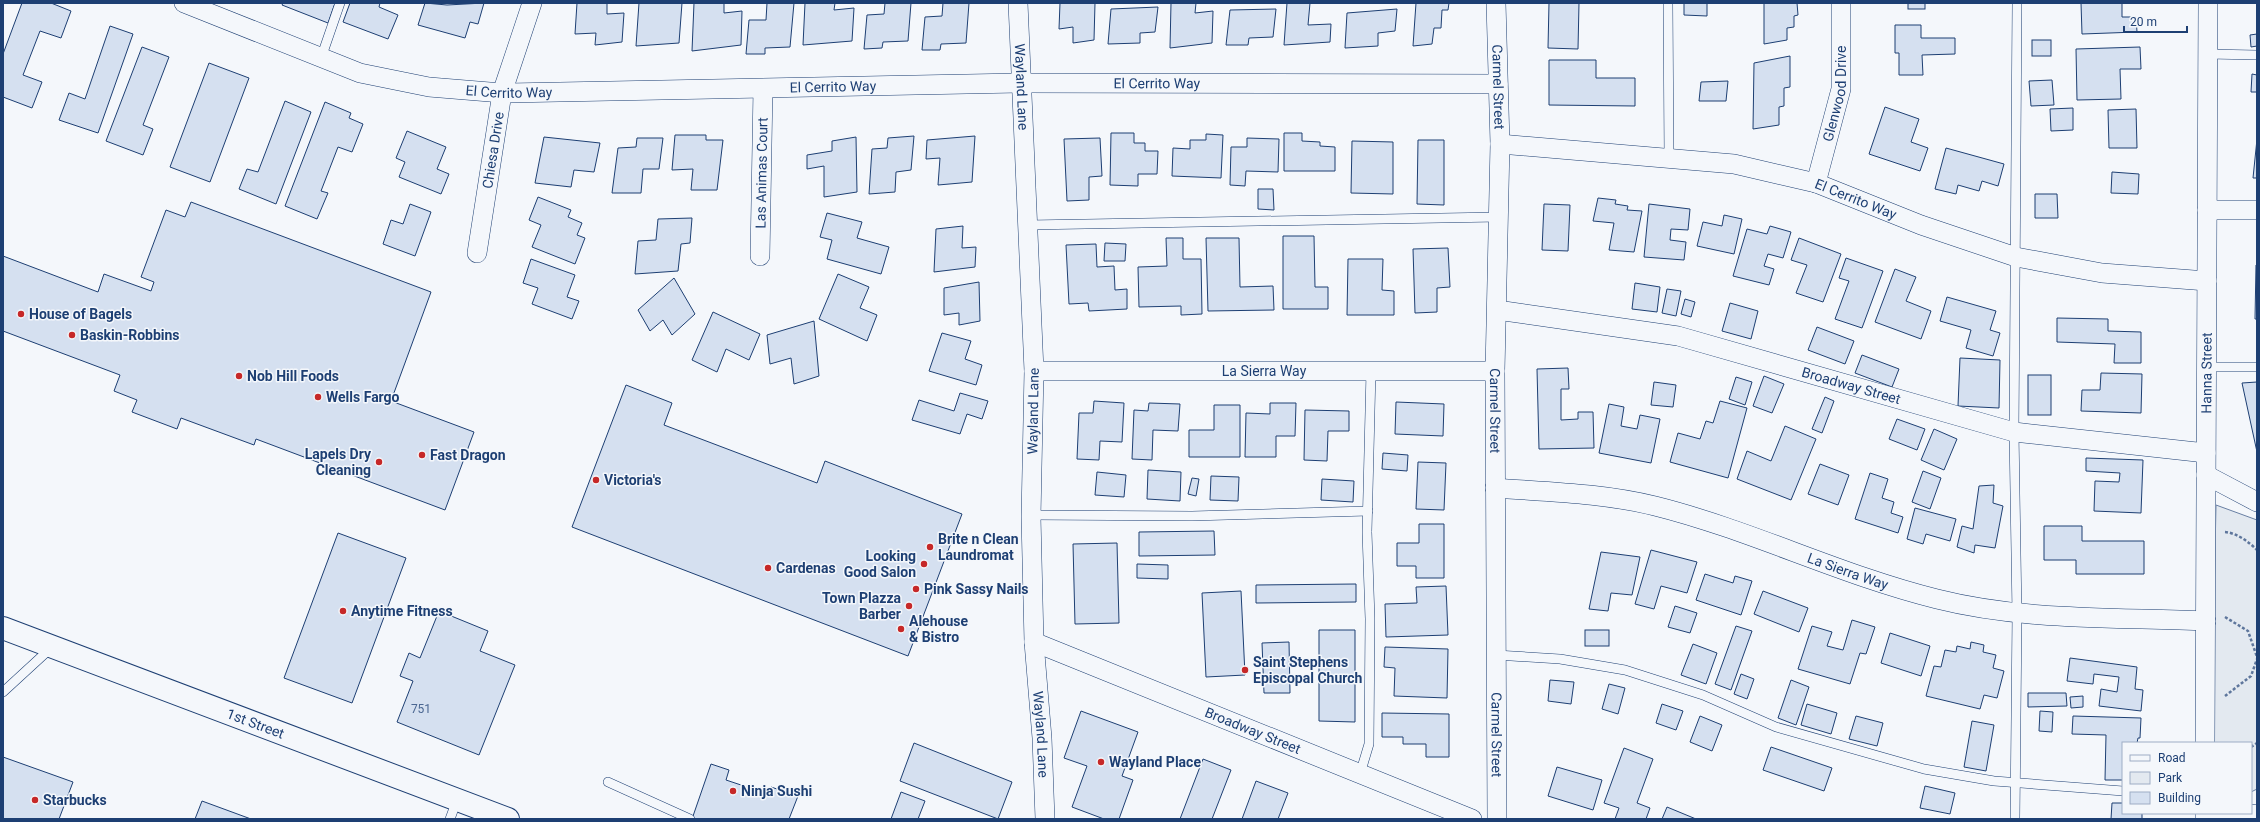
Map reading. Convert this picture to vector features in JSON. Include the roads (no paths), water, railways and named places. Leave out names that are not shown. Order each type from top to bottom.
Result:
[{"type":"main road","name":"1st Street","points":[[3,628],[453,809],[508,819]]},
{"type":"street","name":"El Cerrito Way","points":[[184,3],[360,74],[429,87],[502,93],[763,89],[1022,82],[1498,84]]},
{"type":"street","name":"Chiesa Drive","points":[[477,253],[502,93],[532,3]]},
{"type":"street","name":"Wayland Lane","points":[[1018,3],[1034,371],[1031,515],[1034,642],[1042,738],[1045,819]]},
{"type":"street","name":"Carmel Street","points":[[1496,3],[1500,144],[1495,371],[1497,819]]},
{"type":"street","name":"Glenwood Drive","points":[[1816,183],[1841,89],[1841,3]]},
{"type":"street","name":"Hanna Street","points":[[2205,742],[2208,3]]},
{"type":"street","name":"Las Animas Court","points":[[760,256],[763,89]]},
{"type":"street","name":"El Cerrito Way","points":[[1500,144],[1734,164],[1816,183],[1921,225],[2016,256],[2102,273],[2207,281]]},
{"type":"street","points":[[2207,210],[2257,210]]},
{"type":"street","name":"Broadway Street","points":[[1497,310],[1678,336],[2014,432],[2206,453]]},
{"type":"street","name":"La Sierra Way","points":[[1034,371],[1495,371]]},
{"type":"street","points":[[2206,475],[2257,502]]},
{"type":"street","name":"La Sierra Way","points":[[1495,488],[1592,495],[1654,506],[1716,524],[1858,576],[1938,599],[2017,614],[2206,615]]},
{"type":"street","name":"Broadway Street","points":[[1034,642],[1472,819]]},
{"type":"street","points":[[2221,819],[2257,814]]},
{"type":"lane","points":[[321,58],[340,3]]},
{"type":"lane","points":[[1668,3],[1669,158]]},
{"type":"lane","points":[[2015,819],[2017,614],[2014,432],[2017,3]]},
{"type":"lane","points":[[2208,54],[2257,55]]},
{"type":"lane","points":[[1028,224],[1498,217]]},
{"type":"lane","points":[[2207,367],[2257,367]]},
{"type":"lane","points":[[1360,774],[1369,744],[1370,619],[1368,511],[1371,371]]},
{"type":"lane","points":[[1031,515],[1192,516],[1368,511]]},
{"type":"lane","points":[[3,692],[53,647]]},
{"type":"lane","points":[[1496,655],[1560,659],[1624,670],[1703,695],[1776,727],[1840,747],[1924,769],[2015,782],[2122,792]]},
{"type":"lane","points":[[608,782],[690,819]]},
{"type":"place","name":"House of Bagels","points":[[21,314]]},
{"type":"place","name":"Baskin-Robbins","points":[[72,335]]},
{"type":"place","name":"Nob Hill Foods","points":[[239,376]]},
{"type":"place","name":"Wells Fargo","points":[[318,397]]},
{"type":"place","name":"Fast Dragon","points":[[422,455]]},
{"type":"place","name":"Lapels Dry Cleaning","points":[[379,462]]},
{"type":"place","name":"Victoria's","points":[[596,480]]},
{"type":"place","name":"Brite n Clean Laundromat","points":[[930,547]]},
{"type":"place","name":"Looking Good Salon","points":[[924,564]]},
{"type":"place","name":"Cardenas","points":[[768,568]]},
{"type":"place","name":"Pink Sassy Nails","points":[[916,589]]},
{"type":"place","name":"Town Plazza Barber","points":[[909,606]]},
{"type":"place","name":"Anytime Fitness","points":[[343,611]]},
{"type":"place","name":"Alehouse & Bistro","points":[[901,629]]},
{"type":"place","name":"Saint Stephens Episcopal Church","points":[[1245,670]]},
{"type":"place","name":"Wayland Place","points":[[1101,762]]},
{"type":"place","name":"Ninja Sushi","points":[[733,791]]},
{"type":"place","name":"Starbucks","points":[[35,800]]}]
